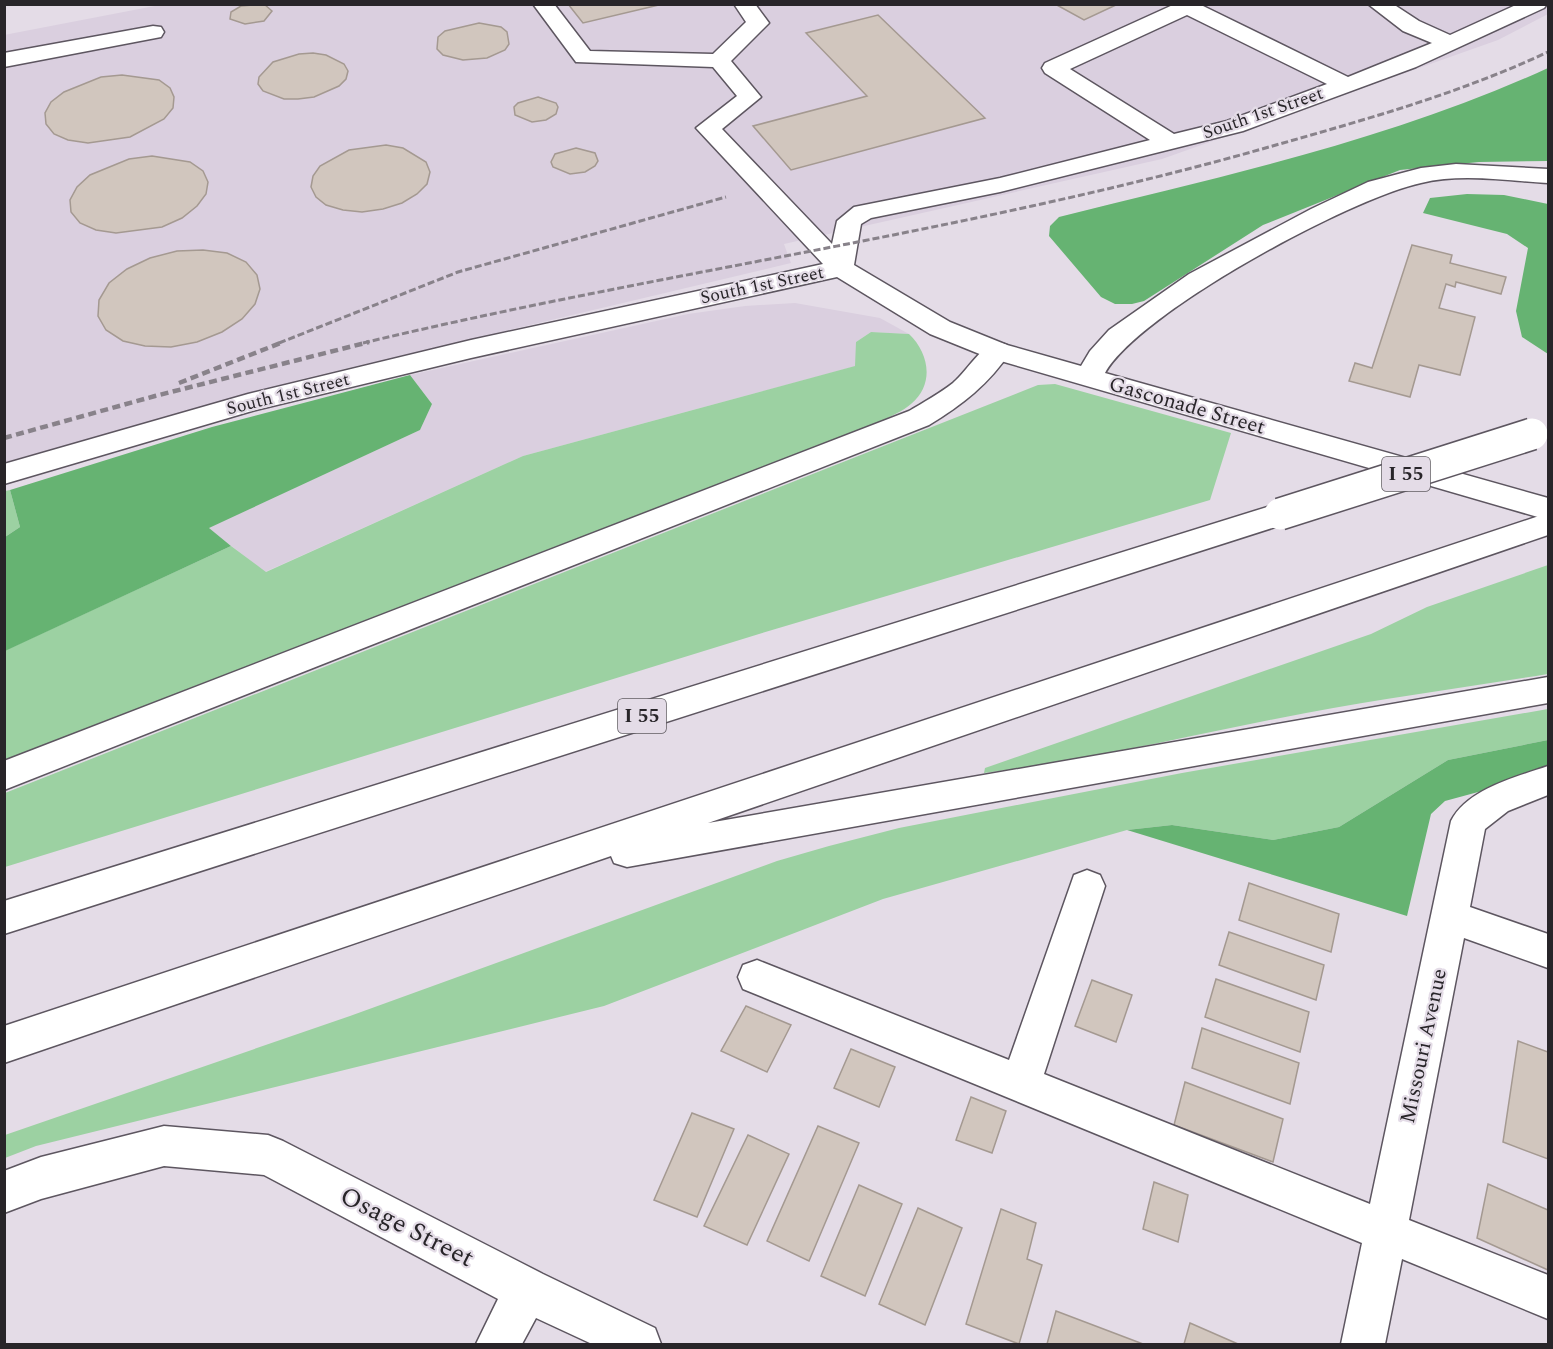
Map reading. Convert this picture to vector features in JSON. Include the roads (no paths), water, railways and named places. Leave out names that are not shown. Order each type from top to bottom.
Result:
[{"type":"main road","points":[[543,4],[584,57],[719,61],[758,23],[744,4]]},
{"type":"main road","points":[[1378,4],[1411,26],[1450,43]]},
{"type":"main road","name":"South 1st Street","points":[[4,474],[248,403],[471,349],[841,268],[849,221],[863,213],[1000,185],[1235,126],[1347,85],[1537,4]]},
{"type":"main road","points":[[1171,142],[1053,68],[1187,7],[1347,85]]},
{"type":"main road","points":[[4,60],[153,32]]},
{"type":"main road","name":"Gasconade Street","points":[[719,61],[750,97],[708,128],[841,268],[940,328],[997,351],[1548,509]]},
{"type":"main road","points":[[1088,378],[1100,357],[1119,336],[1198,280],[1320,214],[1377,187],[1420,175],[1456,171],[1548,176]]},
{"type":"main road","points":[[4,776],[920,418],[949,401],[975,380],[997,351]]},
{"type":"main road","name":"I 55","points":[[4,918],[1540,431]]},
{"type":"main road","points":[[4,1045],[1548,524]]},
{"type":"main road","points":[[528,869],[940,799],[1548,690]]},
{"type":"main road","name":"Missouri Avenue","points":[[1363,1344],[1469,821],[1496,801],[1541,782]]},
{"type":"main road","points":[[1021,1084],[1087,886]]},
{"type":"main road","points":[[1450,917],[1548,951]]},
{"type":"main road","points":[[757,977],[1548,1297]]},
{"type":"main road","name":"Osage Street","points":[[4,1192],[41,1178],[164,1146],[268,1155],[527,1290],[639,1344]]},
{"type":"main road","points":[[498,1344],[527,1290]]},
{"type":"railway","points":[[363,343],[476,317],[931,227],[1157,177],[1340,127],[1410,105],[1480,81],[1548,52]]},
{"type":"railway","points":[[279,343],[458,272],[726,197]]},
{"type":"railway","points":[[179,383],[283,342]]},
{"type":"railway","points":[[4,438],[155,396],[369,342]]}]
